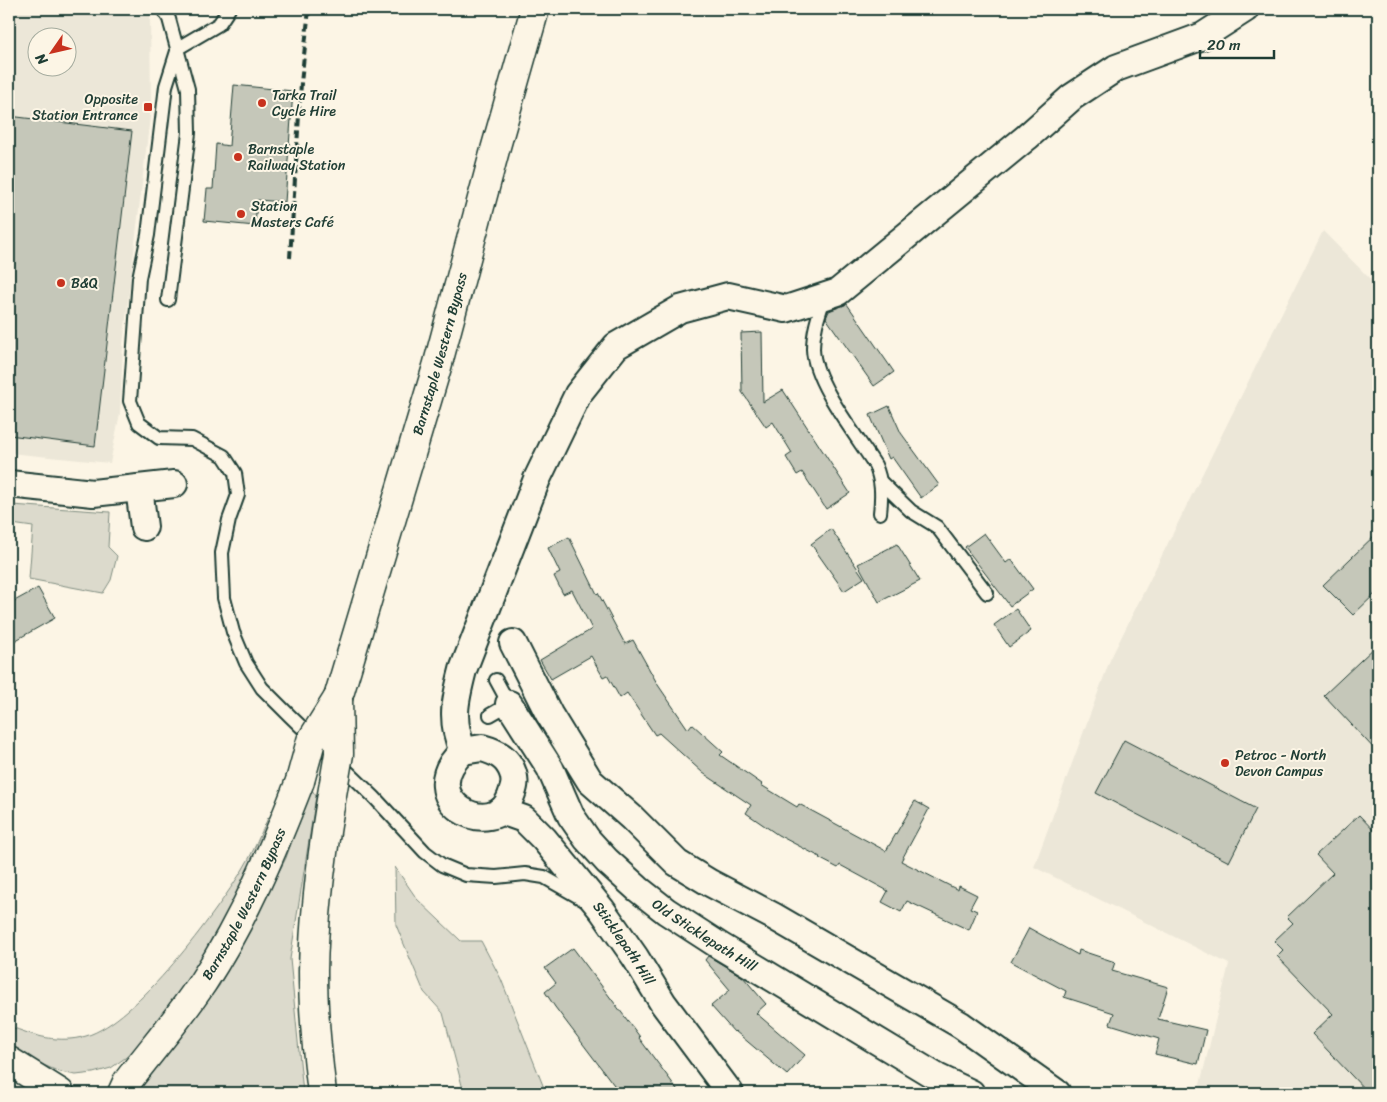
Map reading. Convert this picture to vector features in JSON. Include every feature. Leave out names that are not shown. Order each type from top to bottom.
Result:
[{"type":"main road","name":"Barnstaple Western Bypass","points":[[122,1093],[127,1082],[202,984],[234,930],[275,846],[300,781],[311,741],[338,698],[437,367],[535,9]]},
{"type":"main road","name":"Barnstaple Western Bypass","points":[[322,1093],[317,1049],[313,971],[319,873],[339,754],[338,698]]},
{"type":"main road","points":[[9,1061],[60,1093]]},
{"type":"street","points":[[463,751],[457,737],[454,719],[455,702],[463,670],[537,479],[578,394],[616,346],[680,309],[728,296],[786,309],[838,292],[899,244],[1072,97],[1116,68],[1202,36],[1245,9]]},
{"type":"street","points":[[9,484],[93,493],[174,484]]},
{"type":"street","points":[[139,488],[144,527]]},
{"type":"street","points":[[513,643],[549,714],[590,781],[632,818],[677,863],[961,1024],[1057,1093]]},
{"type":"street","name":"Old Sticklepath Hill","points":[[500,709],[550,768],[571,816],[588,839],[607,861],[666,912],[937,1077],[971,1093]]},
{"type":"street","points":[[482,748],[493,751],[503,757],[510,765],[515,786],[509,802],[501,811],[492,815],[478,817],[464,813],[454,806],[448,795],[446,778],[450,767],[463,751],[482,748]]},
{"type":"street","name":"Sticklepath Hill","points":[[501,811],[524,820],[544,839],[602,910],[636,956],[663,1003],[730,1093]]},
{"type":"lane","points":[[163,9],[169,19],[188,89],[189,133],[168,300]]},
{"type":"lane","points":[[229,9],[219,24],[178,48],[166,86],[148,235],[140,278],[130,401],[139,423],[158,438],[192,439],[224,456],[235,473],[238,495],[229,520],[222,553],[224,598],[233,632],[246,663],[262,688],[374,797],[425,852],[442,865],[466,875],[496,877],[525,874],[544,877],[602,910]]},
{"type":"lane","points":[[825,296],[815,328],[813,350],[816,365],[832,398],[875,465],[881,482],[880,513]]},
{"type":"lane","points":[[881,482],[912,511],[937,527],[987,592]]},
{"type":"lane","name":"Old Sticklepath Hill","points":[[496,680],[500,709]]},
{"type":"shaded area","name":"B&Q","points":[[9,9],[150,9],[151,108],[123,344],[120,413],[110,463],[9,453]]},
{"type":"shaded area","name":"Petroc - North Devon Campus","points":[[1323,231],[1378,287],[1378,1093],[1198,1093],[1229,964],[1034,867],[1110,660]]},
{"type":"shaded area","points":[[12,505],[110,512],[108,547],[117,556],[111,580],[103,593],[29,579],[33,527],[12,524]]},
{"type":"shaded area","points":[[310,787],[316,796],[290,959],[303,1093],[137,1093],[219,986],[286,858]]},
{"type":"shaded area","points":[[268,818],[275,821],[254,867],[187,986],[144,1041],[125,1058],[111,1068],[76,1075],[60,1072],[41,1064],[9,1045],[9,1026],[47,1038],[76,1038],[86,1036],[106,1026],[128,1010],[173,964],[214,912],[247,863]]},
{"type":"shaded area","points":[[395,867],[417,899],[461,941],[481,941],[501,979],[546,1093],[464,1093],[443,1013],[424,992],[396,925]]},
{"type":"building","name":"Barnstaple Railway Station","points":[[234,85],[293,91],[285,202],[257,200],[255,226],[204,221],[207,189],[213,189],[216,144],[229,146]]},
{"type":"building","name":"B&Q","points":[[9,116],[132,131],[95,446],[9,435]]},
{"type":"building","points":[[847,304],[894,372],[874,386],[826,318],[829,311]]},
{"type":"building","points":[[762,332],[763,402],[783,390],[850,493],[826,509],[802,472],[797,475],[786,457],[792,453],[773,422],[766,427],[742,392],[741,333]]},
{"type":"building","points":[[889,406],[901,433],[939,485],[921,498],[892,457],[889,459],[870,415]]},
{"type":"building","points":[[831,529],[864,578],[844,591],[811,544]]},
{"type":"building","points":[[1378,532],[1378,591],[1353,615],[1323,585]]},
{"type":"building","points":[[984,533],[1006,563],[1011,559],[1033,589],[1010,606],[965,547]]},
{"type":"building","points":[[569,537],[597,594],[625,644],[633,640],[658,685],[688,729],[692,724],[723,752],[720,755],[761,785],[797,807],[799,804],[886,851],[915,801],[929,809],[901,861],[958,890],[959,886],[977,895],[970,908],[977,911],[969,930],[907,901],[901,912],[882,902],[888,891],[840,865],[838,868],[819,858],[778,835],[746,813],[751,805],[703,773],[659,733],[655,735],[627,693],[620,698],[607,675],[603,677],[591,656],[551,679],[540,660],[592,629],[572,590],[563,594],[554,576],[560,573],[548,548]]},
{"type":"building","points":[[897,544],[920,581],[879,602],[858,564]]},
{"type":"building","points":[[38,588],[55,618],[9,644],[9,604]]},
{"type":"building","points":[[1016,609],[1031,631],[1009,647],[994,625]]},
{"type":"building","points":[[1378,644],[1378,753],[1324,695]]},
{"type":"building","points":[[1124,740],[1256,809],[1229,862],[1096,793]]},
{"type":"building","points":[[1359,815],[1378,835],[1378,1093],[1368,1093],[1312,1034],[1333,1014],[1277,956],[1283,950],[1274,941],[1293,923],[1287,917],[1333,873],[1316,855]]},
{"type":"building","points":[[1029,928],[1078,955],[1079,950],[1115,962],[1112,971],[1168,987],[1158,1019],[1206,1030],[1198,1064],[1155,1054],[1159,1039],[1110,1024],[1114,1013],[1064,997],[1066,991],[1011,962]]},
{"type":"building","points":[[573,948],[680,1093],[620,1093],[555,1007],[545,992],[556,983],[545,968]]},
{"type":"building","points":[[708,956],[743,977],[766,1004],[756,1013],[805,1055],[787,1075],[734,1032],[711,1006],[730,990],[705,960]]},
{"type":"railway","points":[[290,258],[301,83],[309,9]]},
{"type":"place","name":"Tarka Trail Cycle Hire","points":[[262,103]]},
{"type":"place","name":"Opposite Station Entrance","points":[[148,107]]},
{"type":"place","name":"Barnstaple Railway Station","points":[[238,157]]},
{"type":"place","name":"Station Masters Café","points":[[241,214]]},
{"type":"place","name":"B&Q","points":[[61,283]]},
{"type":"place","name":"Petroc - North Devon Campus","points":[[1225,763]]}]
